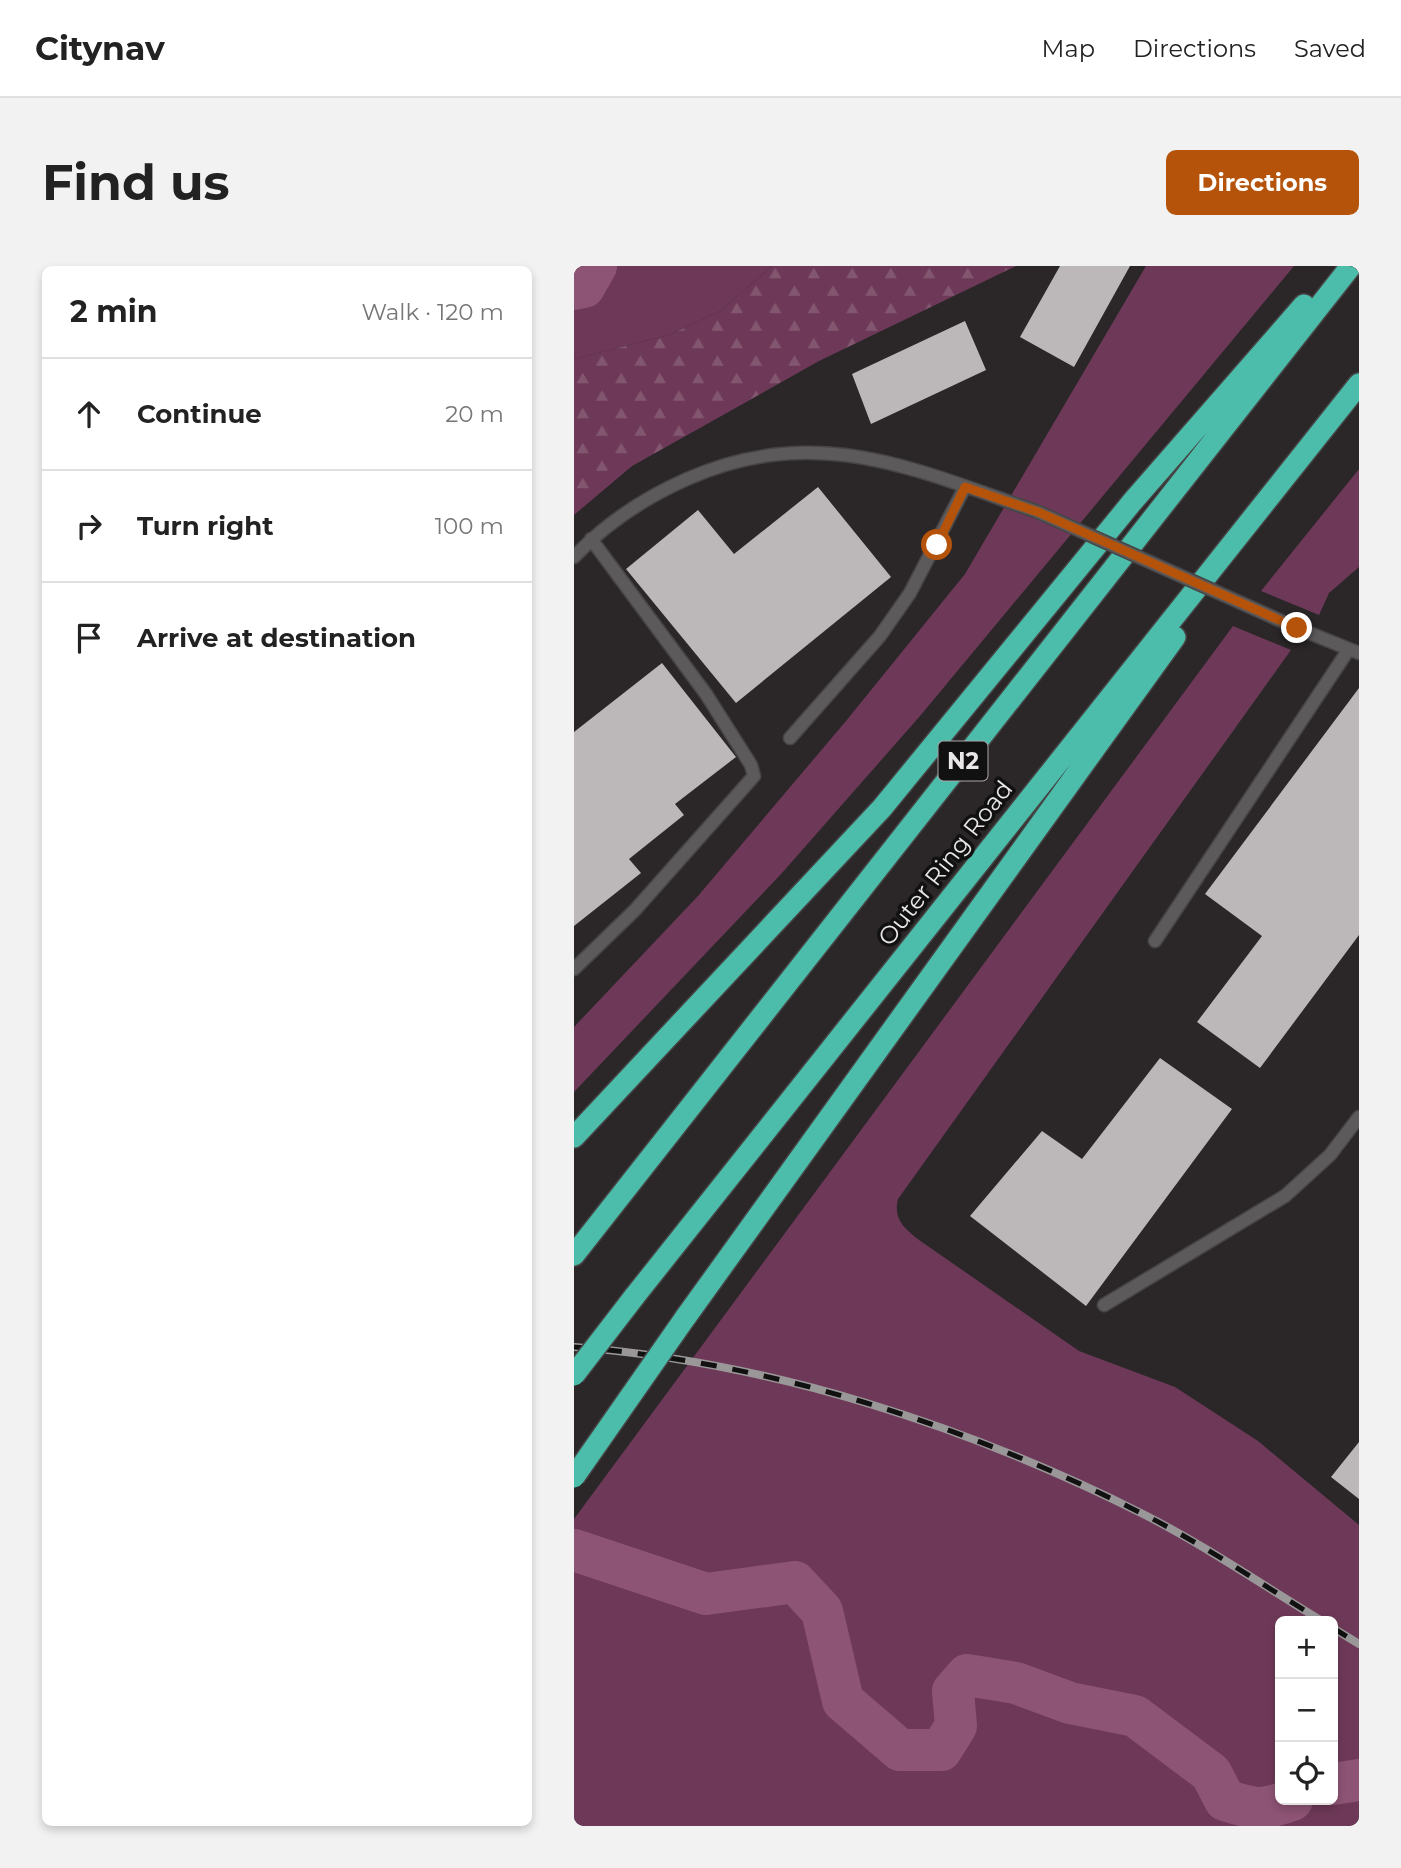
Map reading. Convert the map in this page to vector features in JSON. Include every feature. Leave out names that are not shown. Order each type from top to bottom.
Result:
[{"type":"highway","points":[[574,1137],[882,808],[1133,501],[1338,266]]},
{"type":"highway","name":"Outer Ring Road","points":[[574,1255],[1351,266]]},
{"type":"highway","name":"Outer Ring Road","points":[[574,1375],[1359,384]]},
{"type":"highway","points":[[574,1477],[685,1318],[1212,587],[1359,396]]},
{"type":"lane","points":[[574,557],[591,539],[648,496],[742,458],[801,451],[860,457],[911,468],[1038,512],[1354,651],[1156,941]]},
{"type":"lane","points":[[790,738],[880,636],[910,593],[965,487]]},
{"type":"lane","points":[[574,969],[635,910],[753,779],[751,765],[706,694],[591,539]]},
{"type":"lane","points":[[1104,1305],[1285,1196],[1330,1155],[1359,1117]]},
{"type":"green space","points":[[574,266],[772,266],[720,311],[669,335],[574,359]]},
{"type":"green space","points":[[772,266],[1016,266],[819,361],[632,466],[574,515],[574,359],[669,335],[720,311]]},
{"type":"green space","points":[[1146,266],[1294,266],[920,716],[782,873],[574,1092],[574,1027],[698,896],[846,721],[965,574]]},
{"type":"green space","points":[[1359,469],[1359,567],[1329,593],[1319,615],[1261,591]]},
{"type":"green space","points":[[1233,626],[1291,650],[898,1199],[897,1212],[904,1227],[919,1240],[1079,1351],[1175,1387],[1258,1441],[1359,1525],[1359,1826],[574,1826],[574,1519]]},
{"type":"building","points":[[1060,266],[1130,266],[1074,367],[1020,337]]},
{"type":"building","points":[[965,321],[986,370],[871,424],[852,374]]},
{"type":"building","points":[[818,487],[891,577],[736,703],[626,569],[698,510],[734,554]]},
{"type":"building","points":[[662,663],[736,757],[675,804],[684,815],[629,859],[641,873],[574,926],[574,732]]},
{"type":"building","points":[[1359,688],[1359,935],[1260,1068],[1197,1022],[1262,936],[1205,894]]},
{"type":"building","points":[[1160,1058],[1232,1109],[1086,1306],[970,1216],[1042,1131],[1082,1159]]},
{"type":"building","points":[[1359,1442],[1359,1499],[1331,1477]]},
{"type":"waterway","points":[[574,289],[584,287],[596,266]]},
{"type":"waterway","points":[[574,1550],[706,1594],[795,1582],[822,1611],[843,1701],[900,1750],[941,1750],[956,1726],[953,1691],[967,1675],[1016,1683],[1070,1703],[1135,1716],[1211,1773],[1225,1800],[1258,1808],[1276,1805]]},
{"type":"waterway","points":[[1338,1783],[1359,1780]]},
{"type":"railway","points":[[574,1347],[722,1367],[795,1383],[939,1427],[1009,1453],[1145,1515],[1213,1553],[1314,1616]]},
{"type":"railway","points":[[1338,1631],[1359,1644]]},
{"type":"route","points":[[937,545],[965,487],[1038,512],[1297,628]]}]
